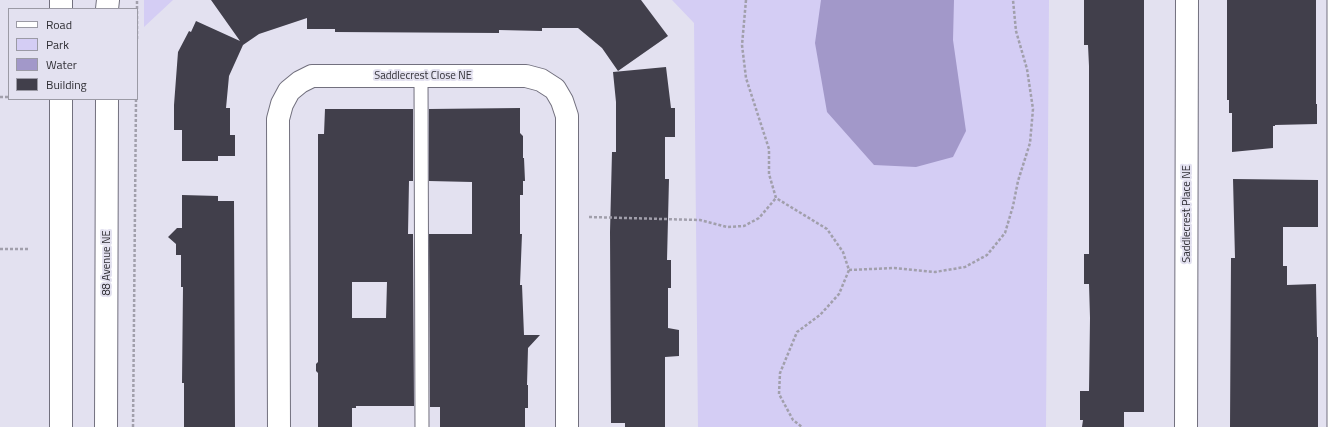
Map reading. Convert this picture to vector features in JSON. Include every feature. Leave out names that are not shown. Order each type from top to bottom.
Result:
[{"type":"street","name":"Saddlecrest Place NE","points":[[1186,427],[1187,0]]},
{"type":"street","name":"Saddlecrest Close NE","points":[[279,427],[278,119],[282,104],[289,91],[300,82],[312,76],[526,76],[541,80],[555,89],[562,101],[567,116],[567,427]]},
{"type":"street","points":[[61,100],[61,427]]},
{"type":"street","name":"88 Avenue NE","points":[[106,427],[107,100]]},
{"type":"lane","points":[[1334,0],[1334,427]]},
{"type":"lane","points":[[421,76],[422,427]]},
{"type":"path","points":[[746,0],[742,45],[746,78],[770,148],[770,174],[776,198],[827,229],[843,252],[849,270],[839,294],[820,315],[797,332],[780,373],[779,394],[793,420],[802,427]]},
{"type":"path","points":[[849,270],[894,268],[935,272],[965,267],[987,255],[1005,233],[1013,206],[1018,181],[1030,143],[1033,109],[1027,69],[1016,31],[1013,0]]},
{"type":"path","points":[[133,427],[136,100]]},
{"type":"path","points":[[566,216],[700,220],[727,227],[744,226],[759,218],[776,198]]},
{"type":"path","points":[[0,249],[28,249]]},
{"type":"green space","points":[[144,0],[173,0],[144,27]]},
{"type":"green space","points":[[672,0],[1049,0],[1046,427],[698,427],[694,23]]},
{"type":"water","points":[[821,0],[954,0],[953,40],[966,131],[953,157],[916,167],[874,165],[827,112],[815,43]]},
{"type":"building","points":[[211,0],[641,0],[668,36],[618,71],[602,48],[578,28],[542,28],[542,31],[499,30],[499,33],[335,32],[335,29],[307,29],[307,18],[259,34],[243,45],[229,76],[226,108],[230,108],[230,135],[235,135],[235,156],[218,156],[218,161],[182,161],[182,130],[174,130],[174,105],[178,52],[196,21],[240,41]]},
{"type":"building","points":[[1084,0],[1144,0],[1144,412],[1124,412],[1124,427],[1082,427],[1083,420],[1080,420],[1080,391],[1089,391],[1090,318],[1089,284],[1084,284],[1084,254],[1089,254],[1089,66],[1088,45],[1084,45]]},
{"type":"building","points":[[1227,0],[1316,0],[1317,124],[1273,126],[1273,148],[1232,152],[1232,113],[1229,113],[1229,100],[1227,100]]},
{"type":"building","points":[[666,67],[671,108],[675,108],[675,137],[665,137],[665,179],[669,179],[667,260],[671,260],[671,288],[668,288],[668,328],[679,330],[679,356],[665,357],[665,427],[625,427],[625,423],[611,423],[610,232],[612,152],[616,152],[616,102],[613,72]]},
{"type":"building","points":[[520,108],[520,133],[523,136],[525,181],[523,181],[523,195],[520,195],[520,234],[522,234],[520,285],[522,285],[524,335],[540,335],[528,348],[528,408],[525,408],[525,427],[440,427],[440,407],[430,407],[429,234],[472,234],[472,182],[429,181],[429,109]]},
{"type":"building","points":[[325,109],[413,109],[413,181],[409,181],[408,234],[413,234],[414,406],[356,406],[356,408],[352,408],[352,427],[318,427],[318,373],[316,371],[316,364],[318,362],[318,134],[324,134]],"holes":[[[352,282],[387,282],[386,318],[352,318]]]},
{"type":"building","points":[[1233,179],[1318,180],[1318,227],[1283,227],[1283,266],[1287,266],[1287,285],[1316,284],[1318,337],[1318,427],[1230,427],[1231,258],[1235,258]]},
{"type":"building","points":[[182,195],[218,196],[218,201],[234,201],[235,427],[184,427],[184,383],[182,383],[183,287],[181,287],[181,255],[176,255],[176,244],[168,237],[177,228],[182,228]]}]
